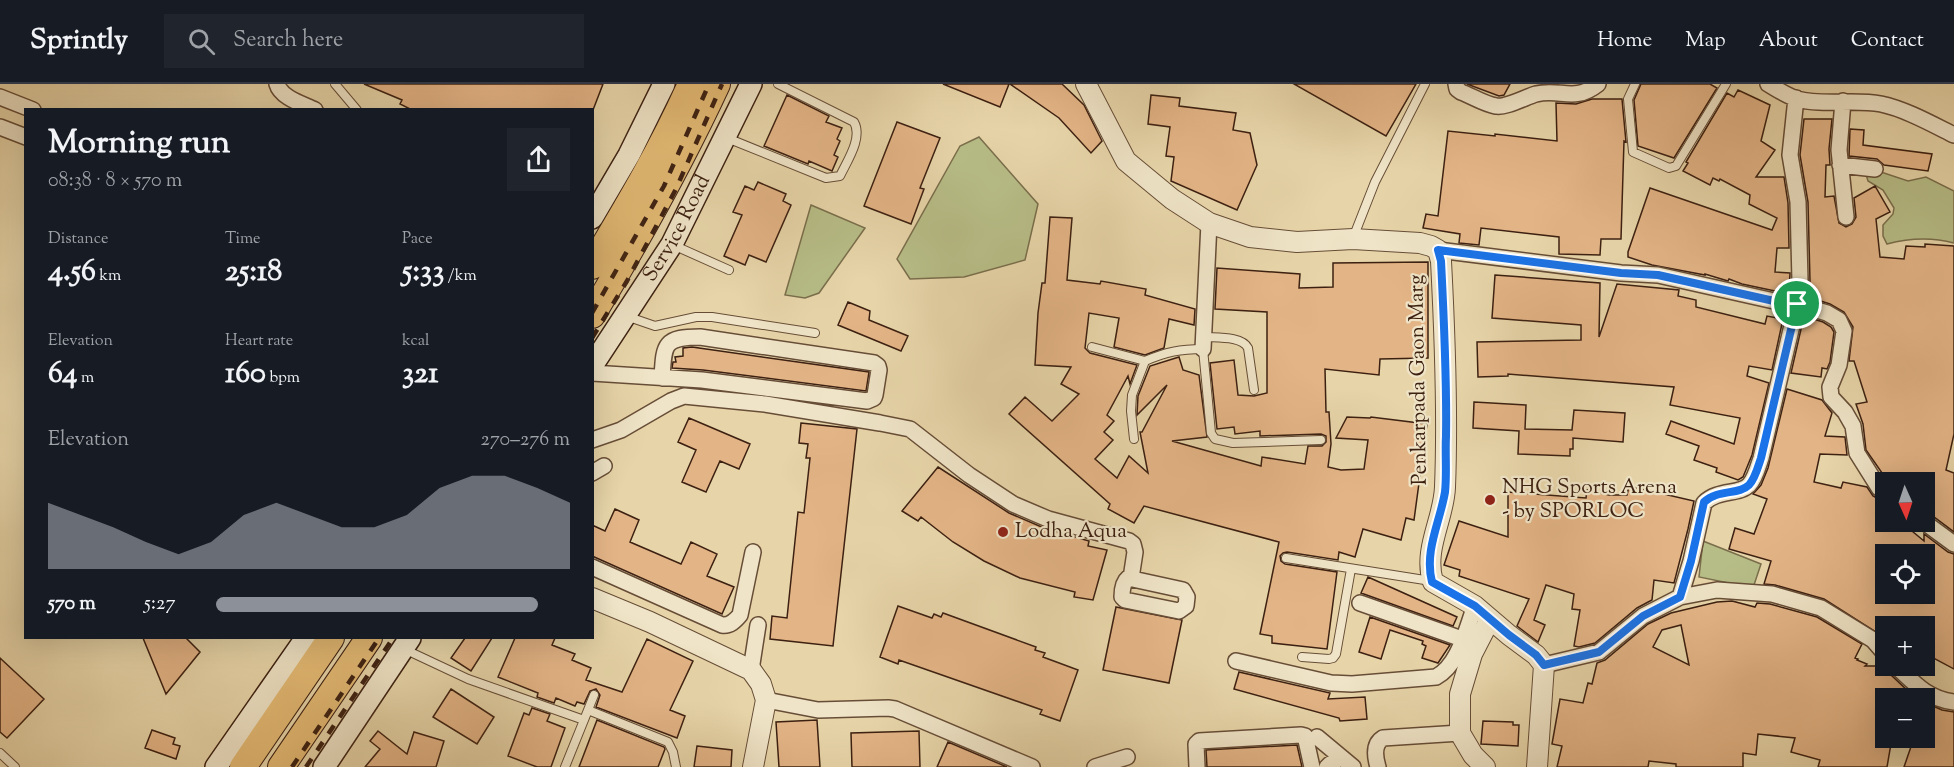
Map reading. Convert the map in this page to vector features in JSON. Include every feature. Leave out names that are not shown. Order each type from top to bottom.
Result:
[{"type":"highway","points":[[594,263],[673,125],[691,84]]},
{"type":"highway","points":[[594,312],[648,221],[717,84]]},
{"type":"highway","points":[[243,767],[331,639]]},
{"type":"highway","points":[[280,767],[368,639]]},
{"type":"main road","points":[[594,215],[629,155],[664,84]]},
{"type":"main road","name":"Service Road","points":[[594,363],[672,244],[751,84]]},
{"type":"main road","points":[[216,767],[305,639]]},
{"type":"main road","points":[[324,767],[406,643]]},
{"type":"street","points":[[277,84],[278,89],[289,98],[311,108]]},
{"type":"street","name":"Penkarpada Gaon Marg","points":[[1086,84],[1126,161],[1172,199],[1209,223],[1250,237],[1297,242],[1353,239],[1420,243],[1438,250],[1441,261],[1446,351],[1445,491],[1429,558],[1432,582]]},
{"type":"street","points":[[1456,84],[1457,89],[1461,92],[1496,106],[1538,94],[1588,92],[1598,84]]},
{"type":"street","points":[[1770,84],[1796,98],[1815,102],[1843,101],[1883,104],[1954,135]]},
{"type":"street","points":[[0,98],[28,108]]},
{"type":"street","points":[[1680,597],[1691,561],[1704,502],[1711,496],[1741,490],[1748,486],[1761,458],[1797,304],[1800,280],[1798,202],[1790,155],[1796,98]]},
{"type":"street","points":[[1843,101],[1839,150],[1846,218]]},
{"type":"street","points":[[0,127],[24,136]]},
{"type":"street","points":[[1840,165],[1875,169]]},
{"type":"street","points":[[1204,343],[1209,223]]},
{"type":"street","points":[[1438,250],[1621,273],[1658,275],[1797,304],[1827,313],[1839,320],[1844,331],[1839,365],[1830,387],[1831,398],[1845,412],[1853,426],[1857,453],[1875,482]]},
{"type":"street","points":[[594,373],[662,378],[702,380],[867,401],[874,398],[879,367],[874,363],[688,337],[672,341],[666,346],[662,378]]},
{"type":"street","points":[[594,439],[621,430],[670,401],[684,396],[765,404],[910,429],[969,475],[1013,504],[1048,519],[1130,541],[1135,552],[1131,578]]},
{"type":"street","points":[[1935,530],[1954,544]]},
{"type":"street","points":[[594,568],[726,625],[735,621],[740,615],[753,552]]},
{"type":"street","points":[[1432,582],[1482,613],[1536,655],[1544,665],[1537,767]]},
{"type":"street","points":[[629,613],[639,588]]},
{"type":"street","points":[[1544,665],[1599,652],[1643,616],[1680,597],[1717,590],[1772,594],[1821,608],[1875,642]]},
{"type":"street","points":[[594,598],[751,670],[761,684],[766,700],[753,767]]},
{"type":"street","points":[[1360,603],[1462,639]]},
{"type":"street","points":[[1236,661],[1331,683],[1352,684],[1436,678],[1446,672],[1453,663],[1462,639],[1482,613]]},
{"type":"street","points":[[1482,613],[1460,694],[1460,733],[1473,755],[1485,767]]},
{"type":"street","points":[[751,670],[758,625]]},
{"type":"street","points":[[1907,676],[1925,692],[1940,700],[1954,702]]},
{"type":"street","points":[[766,700],[818,710],[895,709],[1032,767]]},
{"type":"street","points":[[1378,767],[1376,746],[1383,738],[1460,733]]},
{"type":"street","points":[[1197,767],[1196,744],[1199,741],[1301,735],[1305,736],[1327,763],[1353,767]]},
{"type":"street","points":[[1317,737],[1327,763]]},
{"type":"street","points":[[1095,767],[1127,757]]},
{"type":"lane","points":[[334,84],[355,108]]},
{"type":"lane","points":[[725,138],[826,178],[840,176],[857,138],[857,126],[854,122],[778,84]]},
{"type":"lane","points":[[1353,239],[1375,182],[1425,84]]},
{"type":"lane","points":[[1635,84],[1628,99],[1633,152],[1669,168],[1676,166],[1722,85]]},
{"type":"lane","points":[[672,244],[729,270]]},
{"type":"lane","points":[[626,315],[655,326],[696,317],[712,317],[815,333]]},
{"type":"lane","points":[[1092,347],[1145,361],[1168,351],[1204,343],[1240,341],[1246,343],[1254,390]]},
{"type":"lane","points":[[1204,343],[1211,433],[1215,438],[1233,443],[1321,440]]},
{"type":"lane","points":[[1134,439],[1132,395],[1145,361]]},
{"type":"lane","points":[[1286,558],[1432,582]]},
{"type":"lane","points":[[1302,657],[1329,659],[1336,654],[1351,568]]},
{"type":"lane","points":[[406,643],[468,679],[584,720]]},
{"type":"lane","points":[[565,767],[594,695]]},
{"type":"lane","points":[[588,710],[668,742],[676,767]]},
{"type":"lane","points":[[0,753],[15,767]]},
{"type":"green space","points":[[979,137],[1038,204],[1025,260],[964,277],[910,279],[897,259],[960,146]]},
{"type":"green space","points":[[1865,171],[1878,171],[1908,181],[1926,177],[1954,191],[1954,243],[1921,239],[1887,244],[1883,236],[1883,225],[1893,214],[1894,208],[1883,190],[1868,181]]},
{"type":"green space","points":[[811,205],[865,228],[819,293],[805,298],[785,295]]},
{"type":"green space","points":[[1703,541],[1761,564],[1753,588],[1699,577]]},
{"type":"building","points":[[364,84],[603,84],[594,108],[408,108],[400,104],[402,100]]},
{"type":"building","points":[[943,84],[1009,84],[1000,107]]},
{"type":"building","points":[[1010,84],[1062,84],[1084,105],[1102,141],[1091,153],[1059,118]]},
{"type":"building","points":[[1294,84],[1416,84],[1386,136]]},
{"type":"building","points":[[1467,84],[1510,84],[1504,95],[1499,96]]},
{"type":"building","points":[[1641,84],[1710,84],[1717,88],[1674,158],[1638,146],[1634,100]]},
{"type":"building","points":[[1738,90],[1770,105],[1761,141],[1775,150],[1756,177],[1784,177],[1788,203],[1789,248],[1777,248],[1775,272],[1790,273],[1789,292],[1652,265],[1628,257],[1650,188],[1772,230],[1777,218],[1749,204],[1750,195],[1720,179],[1719,181],[1713,178],[1710,185],[1683,171],[1688,163],[1686,162],[1727,93],[1734,97]]},
{"type":"building","points":[[787,95],[829,116],[826,122],[842,128],[834,155],[838,157],[832,171],[764,146]]},
{"type":"building","points":[[1151,95],[1180,98],[1179,106],[1236,113],[1233,130],[1250,133],[1257,165],[1237,210],[1171,181],[1174,157],[1166,156],[1170,127],[1148,124]]},
{"type":"building","points":[[1592,99],[1622,99],[1626,142],[1624,141],[1621,239],[1601,239],[1600,255],[1559,254],[1559,237],[1481,228],[1479,245],[1459,243],[1460,234],[1423,228],[1426,214],[1438,216],[1448,131],[1557,141],[1556,103],[1576,104]]},
{"type":"building","points":[[1804,119],[1832,119],[1830,165],[1826,165],[1825,197],[1834,196],[1839,223],[1846,227],[1852,224],[1856,217],[1854,198],[1875,186],[1890,212],[1876,219],[1880,257],[1904,259],[1906,246],[1925,247],[1925,244],[1954,246],[1954,434],[1946,470],[1954,473],[1954,532],[1935,518],[1935,472],[1881,472],[1866,450],[1863,424],[1856,404],[1867,402],[1854,361],[1849,361],[1853,327],[1844,312],[1830,304],[1808,297],[1810,281],[1808,202],[1800,155]]},
{"type":"building","points":[[897,122],[940,138],[920,188],[924,189],[911,224],[864,206]]},
{"type":"building","points":[[1850,129],[1864,130],[1863,145],[1932,154],[1928,171],[1884,165],[1877,159],[1849,156]]},
{"type":"building","points":[[758,182],[786,194],[783,201],[791,205],[766,262],[749,255],[745,265],[724,256],[742,215],[733,212],[745,186],[754,190]]},
{"type":"building","points":[[1050,217],[1072,218],[1067,280],[1100,284],[1101,281],[1146,289],[1145,295],[1195,309],[1194,325],[1169,319],[1164,348],[1145,355],[1114,347],[1119,318],[1089,313],[1085,348],[1090,353],[1137,365],[1130,384],[1128,376],[1107,415],[1114,421],[1104,432],[1113,440],[1095,459],[1117,478],[1129,456],[1148,473],[1140,432],[1167,385],[1137,415],[1138,396],[1150,366],[1179,357],[1183,370],[1199,375],[1207,437],[1172,441],[1261,466],[1262,457],[1305,464],[1308,446],[1322,446],[1326,442],[1326,436],[1321,434],[1260,436],[1260,431],[1235,434],[1234,427],[1217,429],[1210,363],[1234,360],[1238,395],[1254,396],[1267,393],[1267,312],[1215,309],[1217,268],[1300,274],[1299,288],[1333,287],[1333,263],[1428,262],[1428,358],[1380,359],[1379,375],[1325,369],[1326,412],[1329,412],[1331,444],[1328,467],[1341,470],[1364,469],[1368,440],[1336,438],[1347,417],[1371,417],[1427,424],[1414,520],[1406,518],[1401,540],[1363,529],[1355,557],[1339,552],[1338,560],[1287,552],[1280,556],[1281,561],[1285,564],[1337,572],[1327,649],[1272,643],[1272,636],[1260,634],[1279,542],[1144,506],[1134,523],[1108,509],[1110,504],[1009,414],[1025,397],[1052,421],[1079,394],[1061,384],[1071,367],[1035,365],[1038,313],[1042,283],[1045,283]]},
{"type":"building","points":[[1495,275],[1600,283],[1599,337],[1617,284],[1679,290],[1678,296],[1696,300],[1696,307],[1765,324],[1767,316],[1783,319],[1772,370],[1749,366],[1747,376],[1769,383],[1752,455],[1743,477],[1738,480],[1716,472],[1717,468],[1694,460],[1699,446],[1666,434],[1671,421],[1734,444],[1740,418],[1670,405],[1674,387],[1508,374],[1508,376],[1478,377],[1477,342],[1581,340],[1581,325],[1492,318]]},
{"type":"building","points":[[848,302],[870,311],[869,320],[908,336],[901,351],[838,325]]},
{"type":"building","points":[[1804,316],[1823,322],[1834,332],[1830,362],[1827,369],[1822,368],[1821,377],[1791,373]]},
{"type":"building","points":[[692,347],[869,372],[866,391],[672,368],[673,362],[676,362],[675,357],[683,356],[683,348]]},
{"type":"building","points":[[1787,389],[1822,400],[1832,413],[1825,436],[1845,437],[1847,455],[1820,454],[1814,482],[1841,488],[1843,482],[1867,487],[1875,497],[1875,532],[1913,532],[1924,541],[1924,534],[1954,554],[1954,669],[1935,659],[1935,616],[1875,616],[1875,632],[1824,599],[1764,584],[1771,561],[1729,549],[1735,528],[1754,534],[1767,499],[1753,494],[1761,485],[1768,468]]},
{"type":"building","points":[[1474,402],[1526,405],[1525,429],[1572,430],[1574,410],[1625,413],[1623,442],[1573,438],[1573,449],[1570,449],[1570,456],[1518,454],[1519,431],[1473,428]]},
{"type":"building","points":[[689,418],[750,444],[739,469],[720,461],[706,492],[682,482],[696,450],[678,442]]},
{"type":"building","points":[[801,423],[857,429],[833,646],[770,639],[772,616],[787,618],[798,512],[804,513],[810,458],[806,458],[808,444],[799,443]]},
{"type":"building","name":"Lodha Aqua","points":[[938,467],[1009,513],[1044,528],[1089,541],[1088,546],[1107,550],[1093,600],[1074,597],[1075,592],[1020,578],[984,561],[953,542],[921,517],[918,521],[902,511]]},
{"type":"building","points":[[1629,486],[1694,501],[1688,529],[1674,583],[1654,580],[1652,600],[1637,608],[1595,643],[1574,646],[1580,610],[1572,609],[1574,594],[1546,585],[1534,620],[1545,625],[1538,642],[1517,626],[1529,599],[1459,576],[1460,570],[1444,565],[1459,521],[1508,537],[1508,492],[1586,498],[1587,490],[1609,495],[1627,495]]},
{"type":"building","points":[[615,509],[639,520],[630,542],[681,564],[691,542],[717,554],[707,576],[734,587],[722,614],[594,557],[594,526],[605,531]]},
{"type":"building","points":[[1368,577],[1457,617],[1453,626],[1361,593]]},
{"type":"building","points":[[1732,601],[1755,607],[1757,603],[1770,604],[1817,617],[1862,644],[1855,658],[1867,664],[1865,666],[1875,666],[1875,676],[1892,676],[1905,688],[1875,688],[1875,748],[1890,748],[1887,767],[1818,767],[1820,760],[1791,752],[1795,738],[1758,734],[1756,755],[1743,753],[1743,767],[1676,767],[1676,764],[1649,761],[1648,767],[1557,767],[1562,746],[1552,744],[1560,699],[1583,703],[1588,683],[1592,684],[1597,663],[1605,660],[1648,624],[1671,613],[1717,602]],"holes":[[[1681,625],[1689,665],[1653,647],[1662,630]]]},
{"type":"building","points":[[898,606],[932,618],[934,614],[941,617],[943,613],[1036,647],[1035,650],[1045,653],[1043,657],[1078,670],[1060,721],[1040,714],[1042,710],[899,660],[898,664],[880,657]]},
{"type":"building","points":[[1116,607],[1182,620],[1169,683],[1103,670]]},
{"type":"building","points":[[1370,617],[1450,645],[1438,663],[1422,658],[1426,646],[1422,644],[1423,641],[1390,630],[1381,659],[1359,652]]},
{"type":"building","points":[[143,639],[187,639],[200,652],[166,694]]},
{"type":"building","points":[[464,639],[491,639],[471,671],[451,658]]},
{"type":"building","points":[[515,639],[555,639],[552,645],[575,654],[572,660],[591,668],[586,680],[622,692],[647,639],[693,661],[670,710],[685,716],[677,738],[596,707],[600,695],[596,689],[590,691],[584,704],[577,702],[575,706],[556,698],[554,703],[537,697],[538,693],[498,677]]},
{"type":"building","points":[[0,658],[44,699],[7,738],[0,732]]},
{"type":"building","points":[[1239,672],[1330,693],[1328,699],[1365,697],[1367,719],[1340,721],[1339,718],[1234,689]]},
{"type":"building","points":[[451,689],[494,717],[477,744],[433,717]]},
{"type":"building","points":[[1935,707],[1954,712],[1954,767],[1904,767],[1911,748],[1935,748]]},
{"type":"building","points":[[532,708],[550,714],[547,721],[565,728],[551,767],[537,767],[508,756],[524,713],[529,715]]},
{"type":"building","points":[[597,720],[664,747],[658,767],[579,767]]},
{"type":"building","points":[[817,720],[820,767],[779,767],[776,722]]},
{"type":"building","points":[[1483,721],[1513,722],[1513,725],[1519,725],[1518,746],[1481,744]]},
{"type":"building","points":[[152,730],[175,738],[173,744],[180,746],[176,759],[145,748]]},
{"type":"building","points":[[378,731],[407,754],[414,732],[444,741],[436,767],[365,767],[380,749],[370,741]]},
{"type":"building","points":[[919,731],[920,767],[852,767],[851,733]]},
{"type":"building","points":[[948,742],[1007,767],[937,767]]},
{"type":"building","points":[[1297,745],[1302,767],[1207,767],[1206,750]]},
{"type":"building","points":[[697,746],[732,750],[731,767],[694,767]]},
{"type":"railway","points":[[594,309],[664,186],[709,84]]},
{"type":"railway","points":[[594,335],[627,281],[676,189],[722,84]]},
{"type":"railway","points":[[292,767],[378,639]]},
{"type":"railway","points":[[306,767],[392,639]]},
{"type":"place","name":"NHG Sports Arena - by SPORLOC","points":[[1490,500]]},
{"type":"place","name":"Lodha Aqua","points":[[1003,532]]},
{"type":"route","points":[[1438,250],[1621,273],[1658,275],[1797,304],[1761,458],[1748,486],[1741,490],[1711,496],[1704,502],[1691,561],[1680,597],[1643,616],[1599,652],[1544,665],[1536,655],[1475,606],[1432,582],[1429,558],[1445,491],[1446,351],[1441,261],[1438,250]]}]
